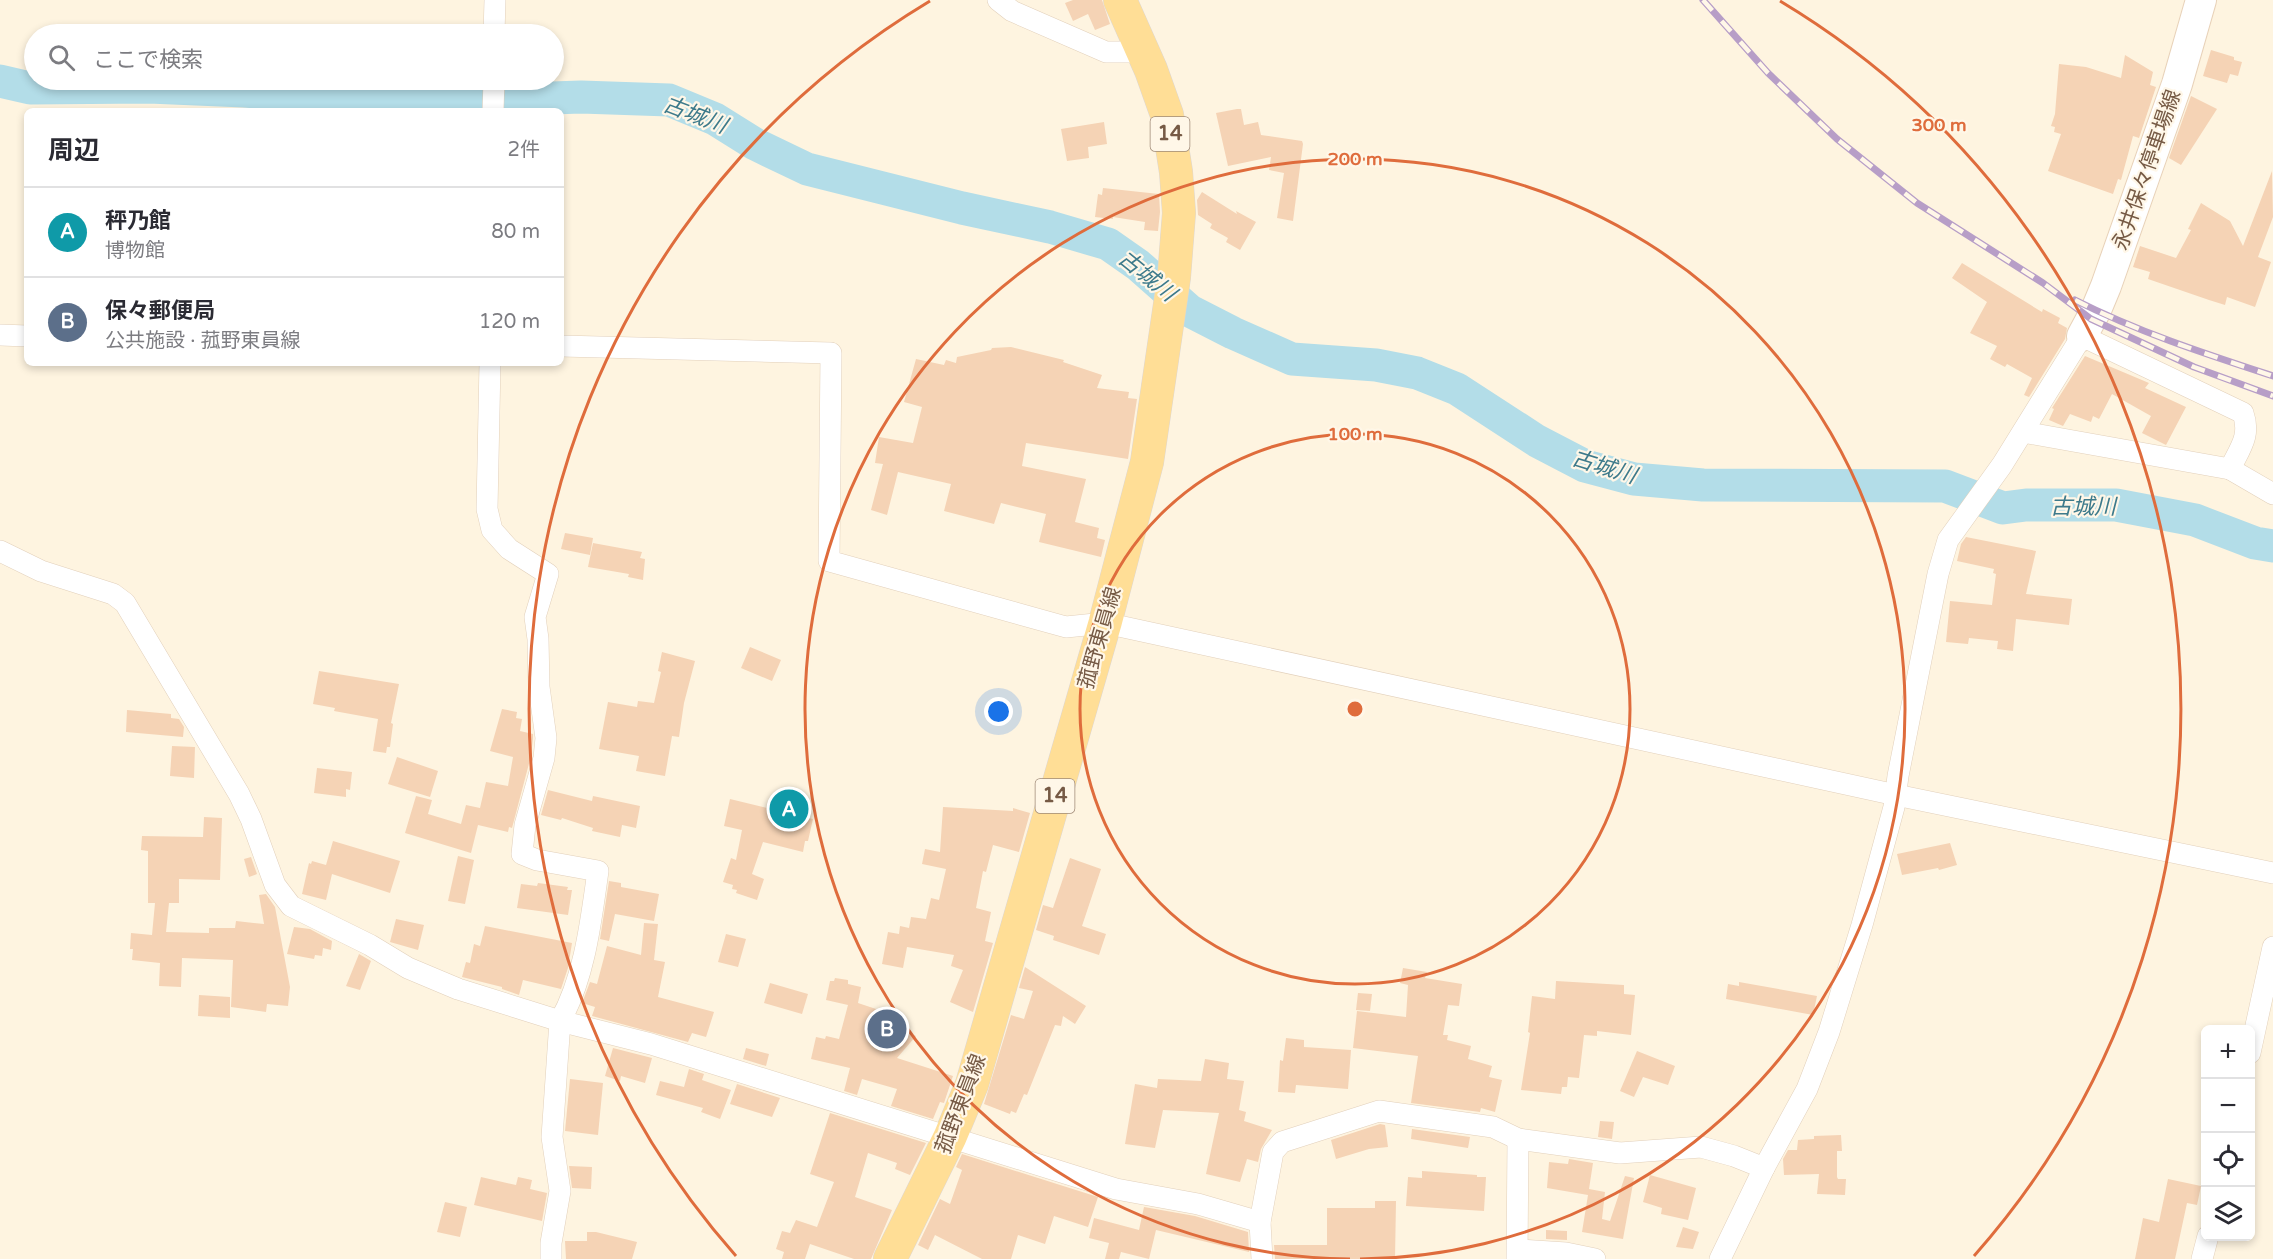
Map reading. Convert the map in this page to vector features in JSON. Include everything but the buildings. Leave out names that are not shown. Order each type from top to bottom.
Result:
[{"type":"main road","name":"菰野東員線","points":[[890,1259],[950,1137],[972,1084],[1105,623],[1147,462],[1174,277],[1179,213],[1176,171],[1167,115],[1120,0]]},
{"type":"main road","name":"永井保々停車場線","points":[[2082,336],[2106,286],[2176,84],[2202,0]]},
{"type":"street","points":[[494,24],[495,0]]},
{"type":"street","points":[[998,0],[1012,11],[1106,52],[1143,52]]},
{"type":"street","points":[[493,108],[494,90]]},
{"type":"street","points":[[0,335],[24,336]]},
{"type":"street","points":[[1720,1259],[1764,1168],[1807,1089],[1829,1032],[1862,925],[1894,807],[1938,574],[1948,540],[1955,528],[2024,432],[2082,336],[2243,412],[2248,426],[2246,436],[2230,469]]},
{"type":"street","points":[[564,346],[831,353],[829,561],[1066,627],[1105,623],[1896,795],[2273,873]]},
{"type":"street","points":[[490,366],[487,510],[492,530],[509,549],[548,574],[535,617],[539,687],[546,738],[544,758],[525,825],[522,854],[537,860],[598,871],[588,938],[568,1007],[560,1021],[552,1137],[560,1191],[551,1243],[551,1259]]},
{"type":"street","points":[[2024,432],[2230,469],[2273,494]]},
{"type":"street","points":[[0,551],[41,571],[113,594],[125,603],[239,794],[275,885],[291,906],[370,945],[408,968],[458,989],[560,1021],[651,1044],[1116,1189],[1198,1204],[1260,1222]]},
{"type":"street","points":[[2255,1030],[2273,947]]},
{"type":"street","points":[[1262,1259],[1260,1222],[1273,1152],[1282,1142],[1379,1111],[1493,1127],[1518,1138],[1620,1153],[1701,1147],[1734,1156],[1764,1168]]},
{"type":"street","points":[[1518,1138],[1517,1254],[1566,1253],[1596,1259]]},
{"type":"street","points":[[2202,1259],[2207,1241]]},
{"type":"waterway","name":"古城川","points":[[0,81],[24,87]]},
{"type":"waterway","name":"古城川","points":[[220,90],[362,96],[448,104],[502,103],[524,99],[581,97],[669,100],[715,119],[755,144],[807,169],[962,208],[1050,227],[1108,244],[1138,265],[1190,311],[1233,333],[1292,359],[1376,365],[1417,373],[1457,389],[1537,441],[1585,466],[1634,479],[1703,485],[1945,486],[2003,508],[2026,505],[2116,505],[2195,520],[2255,543],[2273,546]]},
{"type":"railway","points":[[1703,0],[1768,73],[1837,139],[1917,203],[2043,283],[2091,319],[2194,367],[2273,396]]},
{"type":"railway","points":[[2075,300],[2148,332],[2273,376]]},
{"type":"place","name":"秤乃館","points":[[789,809]]},
{"type":"place","name":"保々郵便局","points":[[887,1029]]}]
